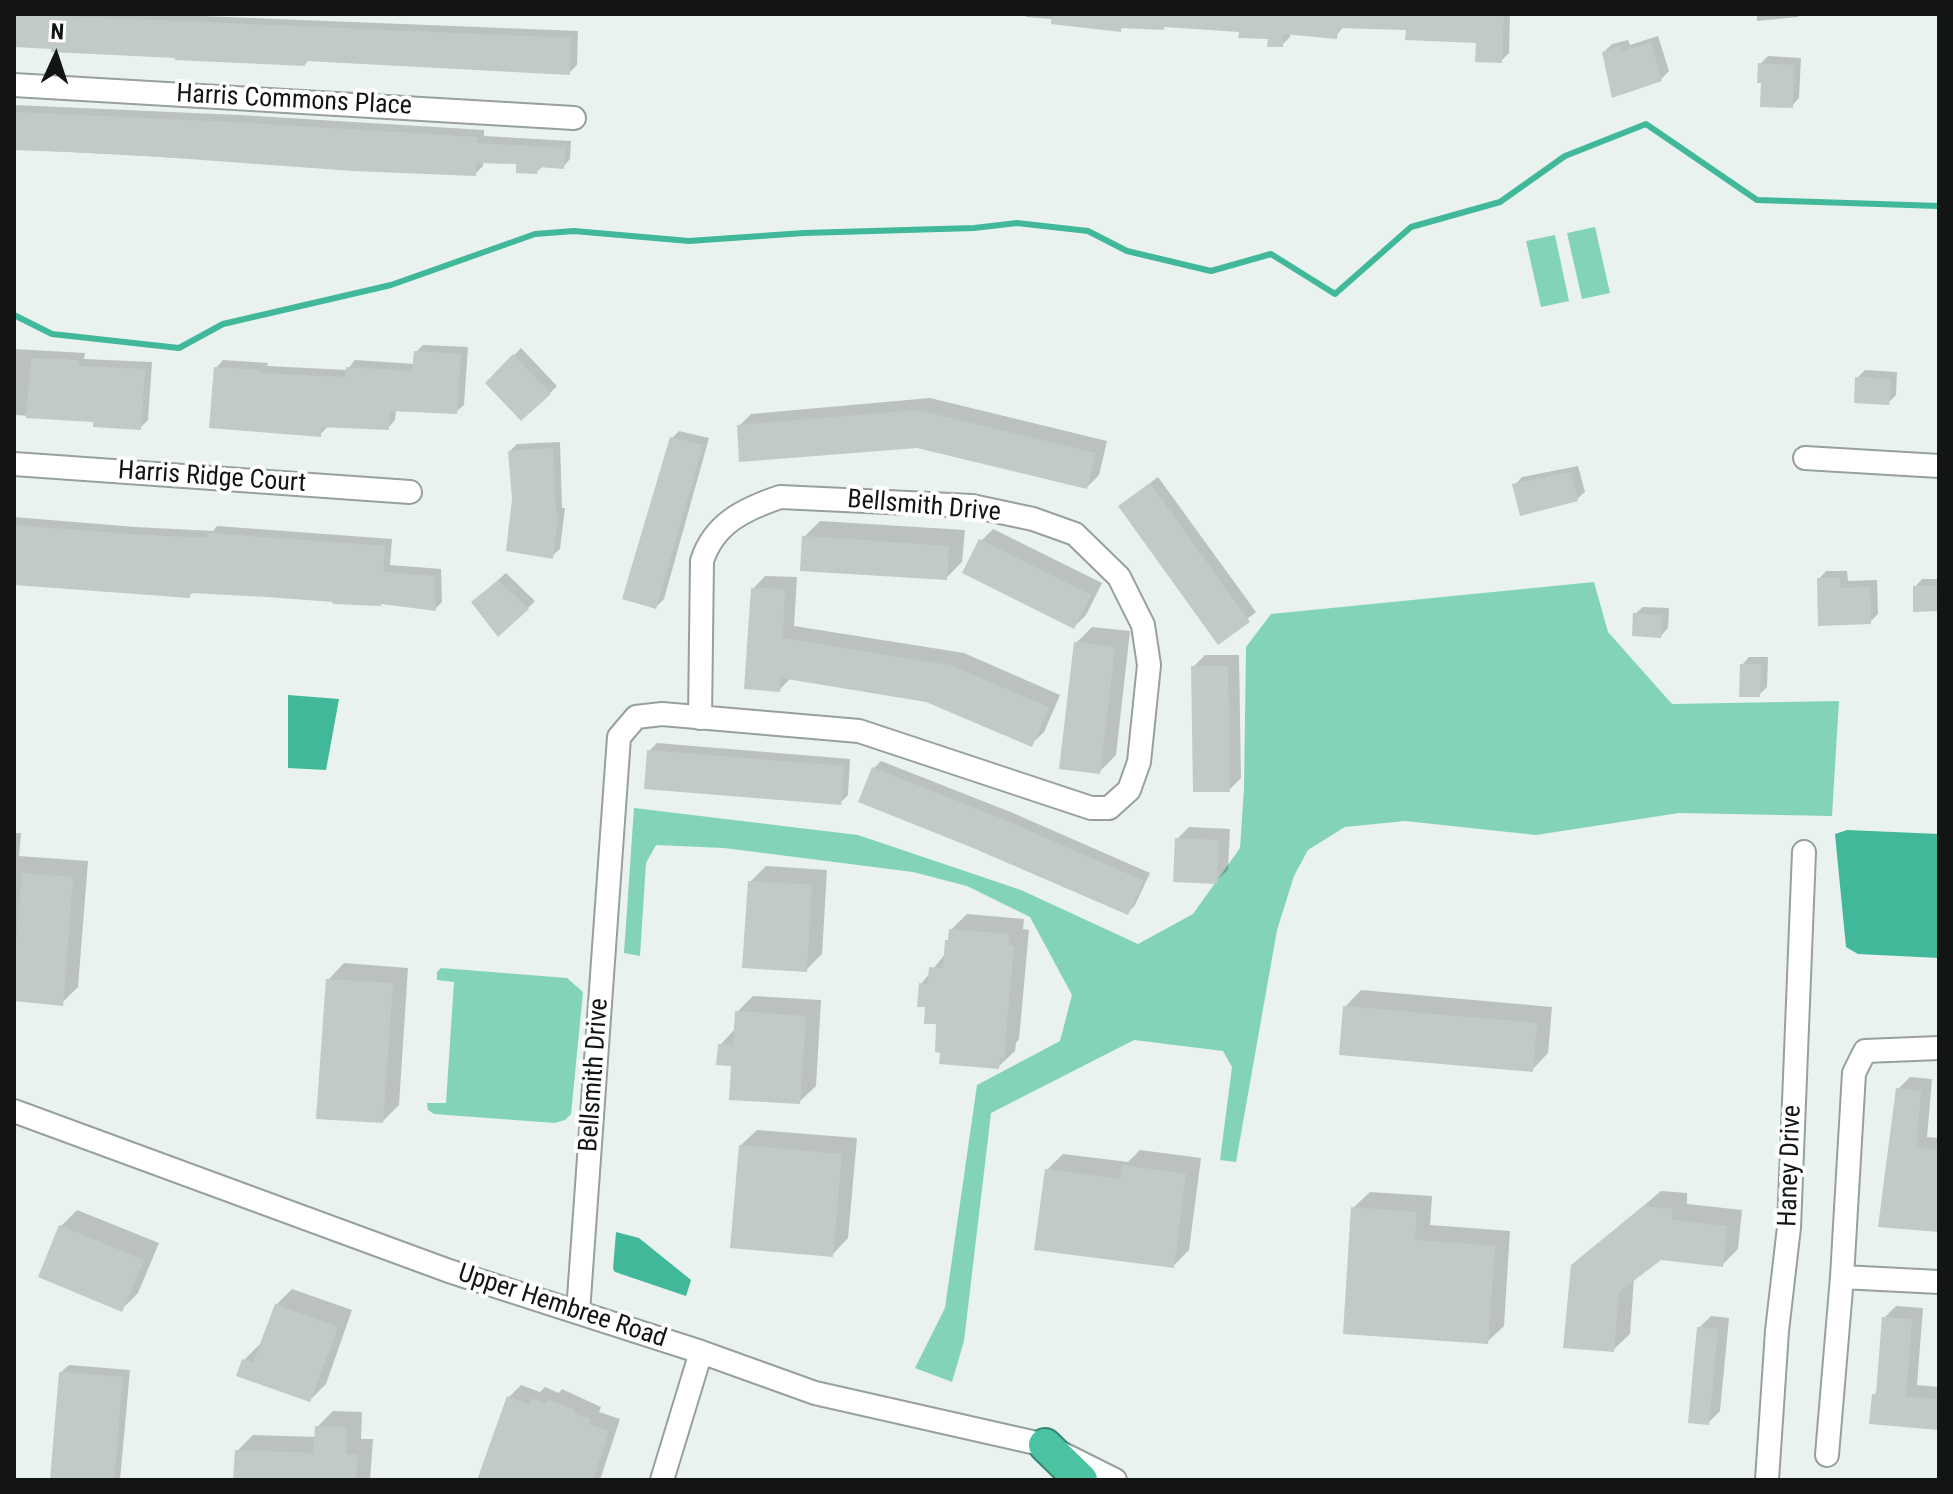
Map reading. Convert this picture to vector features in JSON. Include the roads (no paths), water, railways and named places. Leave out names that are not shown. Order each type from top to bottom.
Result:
[{"type":"highway","points":[[1045,1445],[1081,1480]]},
{"type":"street","name":"Harris Commons Place","points":[[14,85],[574,118]]},
{"type":"street","points":[[1805,458],[1939,466]]},
{"type":"street","name":"Harris Ridge Court","points":[[14,464],[410,492]]},
{"type":"street","name":"Bellsmith Drive","points":[[578,1312],[619,737],[636,717],[662,714],[700,718],[859,731],[1091,808],[1109,808],[1129,790],[1139,762],[1149,665],[1143,625],[1119,577],[1075,534],[1033,519],[972,506],[780,497],[728,520],[707,544],[702,561],[700,718]]},
{"type":"street","name":"Haney Drive","points":[[1767,1480],[1777,1331],[1789,1227],[1804,852]]},
{"type":"street","points":[[1827,1455],[1842,1277],[1854,1073],[1865,1051],[1939,1048]]},
{"type":"street","name":"Upper Hembree Road","points":[[14,1111],[449,1271],[701,1352],[815,1393],[1045,1445],[1115,1480]]},
{"type":"street","points":[[1842,1277],[1939,1282]]},
{"type":"street","points":[[662,1480],[701,1352]]},
{"type":"waterway","points":[[14,315],[52,334],[179,348],[223,324],[391,285],[535,234],[574,231],[689,241],[804,233],[974,228],[1017,223],[1088,231],[1127,251],[1211,271],[1271,254],[1335,294],[1411,227],[1500,202],[1565,156],[1646,124],[1757,200],[1939,206]]}]
